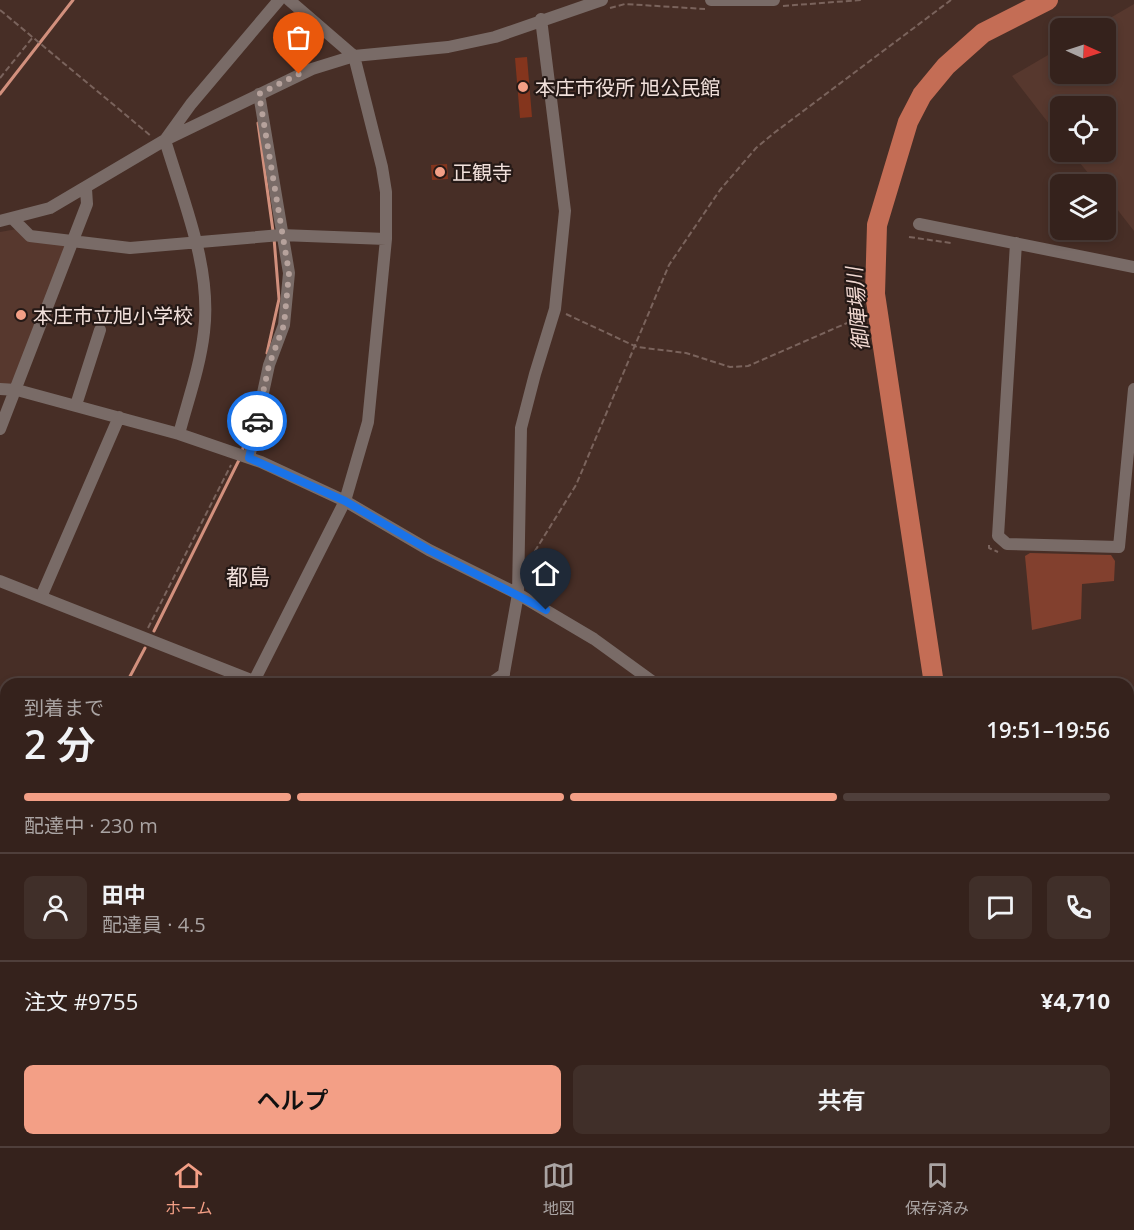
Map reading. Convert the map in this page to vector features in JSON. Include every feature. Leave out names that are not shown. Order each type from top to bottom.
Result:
[{"type":"street","points":[[165,140],[191,104],[279,0]]},
{"type":"street","points":[[260,678],[345,501],[368,422],[386,239],[386,192],[382,167],[354,56],[289,0]]},
{"type":"street","points":[[712,5],[779,3]]},
{"type":"street","points":[[0,220],[13,219],[50,208],[86,189],[165,140],[287,79],[354,56],[448,47],[495,36],[541,19],[603,5]]},
{"type":"street","points":[[503,678],[518,594],[521,428],[555,309],[565,211],[541,19]]},
{"type":"street","points":[[242,456],[269,365],[284,325],[289,292],[289,273],[259,94]]},
{"type":"street","points":[[165,140],[203,274],[205,330],[179,434]]},
{"type":"street","points":[[0,429],[87,204],[86,189]]},
{"type":"street","points":[[13,219],[30,236],[130,248],[281,235],[386,239]]},
{"type":"street","points":[[919,224],[1134,267]]},
{"type":"street","points":[[1016,243],[998,536],[1007,544],[1119,546],[1134,389]]},
{"type":"street","points":[[76,405],[100,330]]},
{"type":"street","points":[[0,389],[17,390],[179,434],[242,456],[345,501],[429,550],[518,594],[594,639],[648,678]]},
{"type":"street","points":[[41,597],[119,417]]},
{"type":"street","points":[[0,581],[248,678]]},
{"type":"path","points":[[779,3],[861,0]]},
{"type":"path","points":[[519,577],[576,485],[637,347],[669,265],[720,190],[745,160],[774,133],[951,0]]},
{"type":"path","points":[[603,5],[712,5]]},
{"type":"path","points":[[0,10],[148,135],[165,140]]},
{"type":"path","points":[[0,78],[33,38]]},
{"type":"path","points":[[555,309],[603,334],[637,347],[686,353],[730,368],[748,366],[847,323]]},
{"type":"path","points":[[143,637],[242,456]]},
{"type":"path","points":[[990,537],[989,548],[1002,554]]},
{"type":"shaded area","points":[[1134,4],[1134,231],[1116,208],[1116,174],[1089,174],[1079,162],[1116,162],[1116,96],[1050,96],[1050,125],[1012,76],[1050,54],[1050,84],[1116,84],[1116,18],[1110,18]]},
{"type":"shaded area","name":"本庄市立旭小学校","points":[[17,229],[66,246],[17,383],[0,385],[0,232]]},
{"type":"shaded area","points":[[1030,553],[1111,555],[1115,561],[1114,581],[1082,584],[1081,619],[1032,630],[1025,556]]},
{"type":"building","name":"本庄市役所 旭公民館","points":[[527,57],[532,117],[520,118],[515,58]]},
{"type":"building","name":"正観寺","points":[[447,164],[448,179],[432,180],[431,165]]},
{"type":"waterway","points":[[0,94],[73,0]]},
{"type":"waterway","name":"御陣場川","points":[[933,678],[875,294],[877,225],[908,122],[922,95],[946,66],[983,33],[1048,0]]},
{"type":"waterway","points":[[258,123],[273,231]]},
{"type":"waterway","points":[[267,353],[279,299],[274,238]]},
{"type":"waterway","points":[[242,452],[257,394]]},
{"type":"waterway","points":[[154,631],[240,458]]},
{"type":"waterway","points":[[129,678],[145,648]]},
{"type":"way so far","points":[[257,421],[269,365],[284,325],[289,292],[289,273],[259,94],[299,74]]},
{"type":"place","name":"本庄市役所 旭公民館","points":[[523,87]]},
{"type":"place","name":"正観寺","points":[[440,172]]},
{"type":"place","name":"本庄市立旭小学校","points":[[21,315]]},
{"type":"district","name":"都島","points":[[248,576]]},
{"type":"route","points":[[257,421],[249,458],[345,501],[429,550],[546,610]]}]
